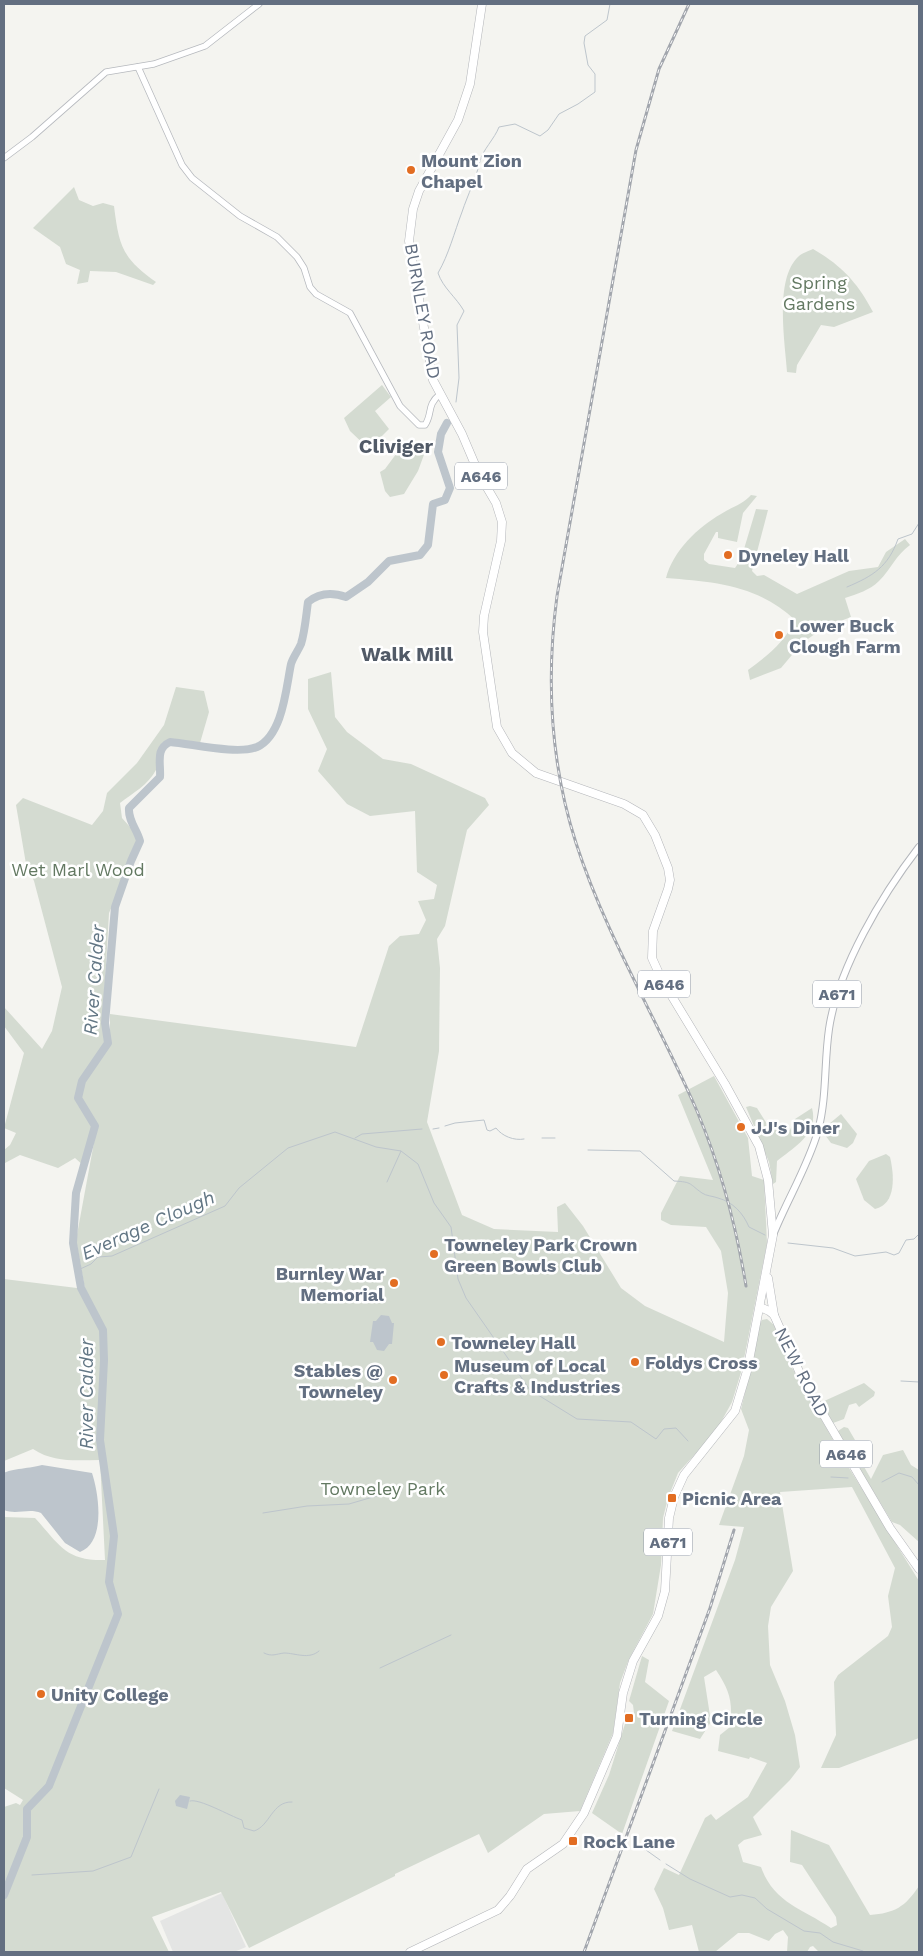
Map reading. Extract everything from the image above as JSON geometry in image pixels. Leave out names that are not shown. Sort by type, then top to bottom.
[{"type":"highway","name":"BURNLEY ROAD","points":[[482,4],[474,67],[458,120],[419,191],[410,226],[409,241],[433,380],[462,434],[479,474],[496,503],[502,522],[501,541],[484,616],[483,632],[497,727],[512,753],[536,773],[624,804],[643,815],[655,835],[668,868],[670,880],[653,931],[652,958],[662,980],[725,1084],[759,1146],[768,1180],[770,1225],[773,1235],[760,1307]]},
{"type":"highway","points":[[767,1271],[774,1316]]},
{"type":"highway","name":"NEW ROAD","points":[[760,1307],[769,1311],[774,1316],[802,1378],[890,1528],[919,1569]]},
{"type":"highway","name":"A671","points":[[410,1952],[498,1910],[510,1896],[524,1873],[563,1844],[584,1813],[617,1736],[623,1693],[633,1661],[658,1616],[665,1591],[670,1518],[674,1497],[684,1475],[735,1411],[747,1371],[760,1307]]},
{"type":"main road","name":"A671","points":[[773,1235],[817,1132],[823,1108],[829,1029],[842,979],[866,931],[919,847]]},
{"type":"street","points":[[4,158],[32,137],[102,75],[117,69],[154,64],[205,46],[260,4]]},
{"type":"street","points":[[138,67],[182,165],[192,178],[240,216],[277,237],[297,257],[304,268],[310,287],[316,294],[350,314],[400,406],[420,426],[425,425],[431,402],[440,394]]},
{"type":"shaded area","points":[[381,1315],[389,1316],[392,1323],[394,1323],[392,1344],[389,1344],[384,1351],[377,1350],[373,1342],[370,1342],[373,1321],[376,1321]]},
{"type":"shaded area","points":[[42,1465],[92,1473],[97,1493],[97,1528],[94,1538],[88,1547],[80,1552],[65,1543],[41,1513],[4,1510],[4,1473]]},
{"type":"shaded area","points":[[180,1795],[190,1797],[187,1809],[176,1806],[175,1801]]},
{"type":"shaded area","points":[[222,1893],[246,1947],[234,1952],[173,1952],[160,1921]]},
{"type":"green space","points":[[74,187],[79,200],[93,206],[103,203],[114,206],[118,231],[124,250],[136,266],[156,282],[153,285],[116,272],[90,271],[88,282],[77,284],[80,270],[66,264],[60,247],[33,228]]},
{"type":"green space","name":"Spring Gardens","points":[[813,249],[848,276],[861,292],[873,312],[834,327],[821,325],[797,365],[796,373],[787,372],[783,328],[786,279],[791,266],[799,256]]},
{"type":"green space","points":[[382,385],[391,397],[375,411],[389,429],[369,449],[350,431],[344,418]]},
{"type":"green space","points":[[405,442],[420,446],[425,452],[418,471],[404,494],[390,497],[385,491],[380,472],[385,469]]},
{"type":"green space","points":[[751,495],[757,496],[743,513],[737,542],[718,538],[718,532],[716,532],[704,554],[704,560],[709,564],[735,568],[741,559],[756,509],[768,510],[752,571],[757,576],[764,575],[797,594],[849,571],[878,567],[886,552],[905,539],[910,545],[872,587],[845,598],[851,617],[825,627],[802,643],[781,668],[750,680],[748,670],[781,642],[795,620],[781,608],[751,592],[702,581],[666,578],[674,558],[695,533],[712,519],[741,503]]},
{"type":"green space","name":"Towneley Park","points":[[331,672],[335,717],[347,732],[383,759],[411,764],[485,798],[489,805],[467,830],[445,926],[437,939],[440,968],[439,1051],[427,1122],[462,1215],[494,1229],[558,1232],[557,1207],[565,1203],[583,1226],[621,1288],[645,1306],[724,1342],[728,1293],[721,1251],[706,1227],[671,1225],[661,1220],[661,1213],[680,1176],[713,1180],[678,1095],[714,1076],[748,1138],[752,1176],[764,1180],[767,1243],[742,1369],[732,1402],[716,1431],[678,1473],[668,1498],[663,1518],[661,1565],[653,1614],[629,1659],[620,1683],[613,1733],[580,1811],[544,1814],[488,1853],[479,1834],[249,1948],[221,1892],[152,1917],[169,1952],[4,1952],[4,1807],[16,1803],[20,1805],[23,1800],[4,1788],[4,1517],[35,1518],[64,1550],[81,1558],[105,1560],[100,1460],[57,1459],[33,1449],[4,1461],[4,1279],[85,1289],[76,1240],[97,1126],[80,1099],[83,1082],[110,1042],[110,1014],[356,1047],[389,946],[400,936],[419,934],[426,920],[418,901],[434,899],[437,885],[417,872],[415,811],[370,816],[347,804],[318,771],[327,749],[308,709],[308,679]]},
{"type":"green space","name":"Wet Marl Wood","points":[[176,687],[204,691],[209,712],[200,743],[172,740],[162,743],[157,768],[153,775],[140,788],[120,803],[122,818],[137,835],[138,846],[109,913],[103,1017],[106,1043],[79,1080],[76,1099],[93,1127],[84,1166],[75,1158],[58,1168],[20,1155],[5,1163],[4,1150],[10,1145],[16,1133],[4,1128],[24,1053],[4,1026],[4,1007],[42,1049],[52,1031],[62,987],[34,881],[26,864],[16,805],[23,798],[92,825],[103,811],[107,793],[137,763],[164,725]]},
{"type":"green space","points":[[746,1107],[757,1108],[767,1124],[781,1133],[790,1130],[795,1119],[812,1108],[812,1125],[808,1133],[804,1139],[777,1161],[776,1182],[773,1184],[769,1162]]},
{"type":"green space","points":[[841,1114],[857,1134],[853,1143],[847,1148],[831,1143],[825,1135],[829,1124]]},
{"type":"green space","points":[[886,1154],[890,1157],[893,1180],[892,1188],[887,1201],[875,1209],[864,1200],[856,1179],[869,1161]]},
{"type":"green space","points":[[767,1319],[774,1325],[791,1366],[849,1468],[919,1581],[919,1738],[839,1768],[821,1768],[836,1735],[834,1682],[838,1675],[888,1636],[892,1627],[888,1596],[895,1568],[852,1487],[780,1492],[793,1571],[771,1607],[768,1626],[770,1665],[785,1701],[795,1735],[800,1767],[790,1780],[753,1817],[762,1835],[744,1840],[738,1845],[743,1862],[761,1867],[773,1889],[781,1897],[831,1928],[837,1925],[836,1917],[802,1865],[790,1862],[791,1830],[829,1845],[870,1915],[886,1913],[899,1908],[919,1886],[919,1952],[819,1952],[813,1946],[807,1952],[787,1952],[788,1937],[783,1930],[775,1934],[769,1941],[749,1933],[738,1933],[715,1952],[699,1952],[692,1925],[669,1930],[663,1908],[654,1889],[664,1868],[679,1875],[705,1818],[711,1814],[716,1820],[748,1797],[767,1763],[750,1757],[749,1759],[718,1751],[720,1735],[730,1727],[731,1704],[725,1684],[716,1670],[704,1677],[711,1722],[700,1739],[672,1731],[735,1560],[744,1527],[719,1525],[744,1456],[749,1430],[741,1409],[754,1356],[759,1325],[762,1320]]},
{"type":"green space","points":[[864,1383],[875,1392],[874,1396],[859,1407],[856,1403],[849,1405],[844,1419],[833,1423],[822,1402]]},
{"type":"green space","points":[[844,1427],[848,1428],[855,1440],[859,1458],[871,1479],[883,1455],[903,1450],[911,1465],[919,1470],[919,1542],[900,1525],[892,1522],[841,1438],[838,1431]]},
{"type":"green space","points":[[642,1656],[649,1660],[645,1682],[669,1701],[622,1834],[592,1813],[609,1775],[625,1724],[634,1713],[633,1705],[629,1701]]},
{"type":"waterway","name":"River Calder","points":[[456,402],[459,378],[457,325],[464,311],[443,283],[438,273],[448,251],[481,157],[499,127],[515,124],[540,136],[548,130],[559,114],[595,92],[595,74],[588,65],[584,43],[585,36],[607,20],[610,4]]},
{"type":"waterway","name":"River Calder","points":[[4,1895],[27,1837],[27,1809],[49,1786],[118,1614],[109,1582],[114,1536],[100,1440],[104,1360],[103,1330],[81,1288],[73,1243],[76,1193],[95,1126],[78,1098],[82,1081],[108,1043],[105,1023],[115,907],[140,841],[131,821],[129,808],[160,777],[162,748],[170,742],[239,750],[257,747],[266,741],[273,732],[282,710],[291,664],[301,644],[308,602],[326,594],[346,597],[368,582],[389,561],[420,555],[428,545],[433,504],[445,500],[450,488],[438,452],[441,434],[447,423]]},
{"type":"waterway","points":[[847,587],[865,579],[884,564],[898,539],[912,534],[919,523]]},
{"type":"waterway","points":[[445,1126],[484,1120],[487,1130],[490,1131],[496,1128],[508,1137],[524,1139]]},
{"type":"waterway","points":[[433,1129],[439,1128]]},
{"type":"waterway","points":[[355,1138],[362,1134],[422,1129]]},
{"type":"waterway","name":"Everage Clough","points":[[78,1270],[91,1264],[98,1257],[112,1256],[225,1206],[239,1188],[288,1148],[335,1132],[376,1147],[401,1151],[387,1182]]},
{"type":"waterway","name":"Everage Clough","points":[[542,1138],[555,1138]]},
{"type":"waterway","points":[[588,1150],[640,1151],[674,1181],[688,1183],[704,1194],[733,1205],[744,1217],[749,1227],[765,1235]]},
{"type":"waterway","points":[[401,1151],[418,1164],[434,1203],[451,1227],[458,1279],[466,1298],[530,1390],[577,1419],[631,1422],[656,1439],[664,1429],[676,1428],[688,1441]]},
{"type":"waterway","name":"Everage Clough","points":[[788,1243],[833,1248],[855,1256],[886,1252],[894,1255],[899,1253],[906,1240],[914,1239],[919,1234]]},
{"type":"waterway","points":[[901,1381],[919,1382]]},
{"type":"waterway","points":[[882,1482],[899,1473],[912,1477],[919,1485]]},
{"type":"waterway","points":[[831,1477],[848,1478]]},
{"type":"waterway","points":[[263,1513],[307,1506],[349,1504],[390,1492],[401,1492]]},
{"type":"waterway","points":[[380,1668],[451,1635]]},
{"type":"waterway","points":[[264,1653],[306,1656],[319,1651]]},
{"type":"waterway","points":[[32,1875],[93,1871],[131,1857],[159,1789]]},
{"type":"waterway","points":[[190,1801],[200,1802],[242,1820],[244,1828],[254,1831],[264,1824],[280,1805],[292,1802]]},
{"type":"waterway","points":[[646,1850],[660,1860]]},
{"type":"waterway","points":[[666,1864],[690,1879],[730,1897],[742,1895],[755,1898],[767,1909],[804,1931],[820,1933],[833,1942],[863,1951]]},
{"type":"railway","points":[[689,4],[659,69],[636,150],[557,596],[551,689],[556,751],[561,782],[567,813],[576,843],[588,878],[617,945],[682,1077],[706,1132],[727,1197],[738,1241],[746,1286]]},
{"type":"railway","points":[[584,1952],[710,1608],[734,1530]]},
{"type":"place","name":"Mount Zion Chapel","points":[[411,170]]},
{"type":"place","name":"Dyneley Hall","points":[[728,555]]},
{"type":"place","name":"Lower Buck Clough Farm","points":[[779,635]]},
{"type":"place","name":"JJ's Diner","points":[[741,1127]]},
{"type":"place","name":"Towneley Park Crown Green Bowls Club","points":[[434,1254]]},
{"type":"place","name":"Burnley War Memorial","points":[[394,1283]]},
{"type":"place","name":"Towneley Hall","points":[[441,1342]]},
{"type":"place","name":"Foldys Cross","points":[[635,1362]]},
{"type":"place","name":"Museum of Local Crafts & Industries","points":[[444,1375]]},
{"type":"place","name":"Stables @ Towneley","points":[[393,1380]]},
{"type":"place","name":"Picnic Area","points":[[672,1498]]},
{"type":"place","name":"Unity College","points":[[41,1694]]},
{"type":"place","name":"Turning Circle","points":[[629,1718]]},
{"type":"place","name":"Rock Lane","points":[[573,1841]]},
{"type":"district","name":"Cliviger","points":[[396,446]]},
{"type":"district","name":"Walk Mill","points":[[407,654]]}]
